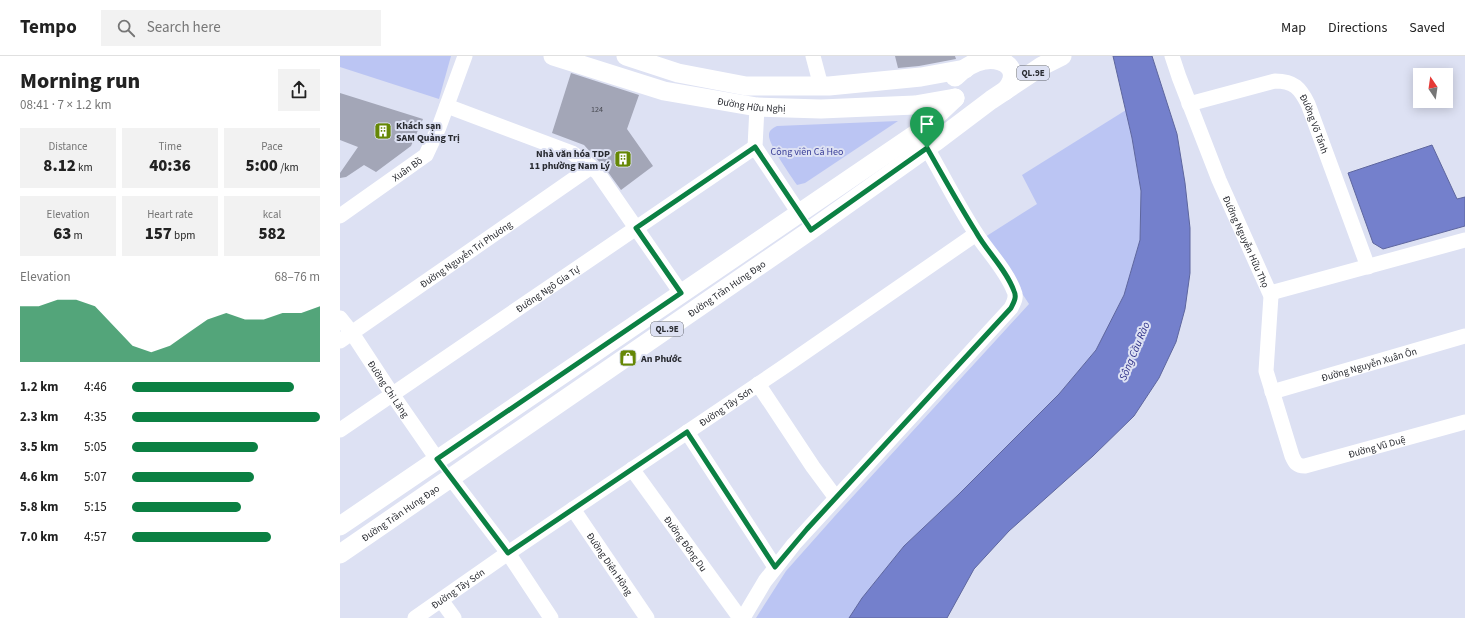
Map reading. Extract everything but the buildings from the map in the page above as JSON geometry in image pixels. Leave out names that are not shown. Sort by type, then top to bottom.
[{"type":"main road","name":"Đường Hữu Nghị","points":[[626,56],[678,72],[746,86],[821,86],[921,77],[965,69]]},
{"type":"main road","name":"Đường Trần Hưng Đạo","points":[[340,554],[811,230],[998,96],[1042,66],[1062,56]]},
{"type":"main road","name":"Đường Hữu Nghị","points":[[558,57],[581,60],[664,91],[757,107],[822,109],[916,105],[955,98]]},
{"type":"main road","points":[[955,98],[952,82],[959,73],[978,62],[1000,58],[1011,68],[1013,78],[1011,84],[998,96]]},
{"type":"main road","name":"Đường Trần Hưng Đạo","points":[[340,526],[920,131],[955,98],[961,102],[976,104],[998,96]]},
{"type":"main road","points":[[799,213],[811,230]]},
{"type":"main road","points":[[437,459],[450,477]]},
{"type":"street","name":"Xuân Bồ","points":[[340,216],[426,155],[439,128],[465,56]]},
{"type":"street","points":[[813,56],[821,86]]},
{"type":"street","name":"Đường Nguyễn Hữu Thọ","points":[[1172,56],[1219,180],[1271,296],[1266,371],[1292,456]]},
{"type":"street","name":"Đường Võ Tánh","points":[[1189,104],[1275,81],[1287,81],[1298,88],[1308,104],[1368,266]]},
{"type":"street","points":[[447,106],[572,153],[591,167],[598,173],[681,293]]},
{"type":"street","points":[[757,107],[755,147],[799,213]]},
{"type":"street","name":"Đường Ngô Gia Tự","points":[[340,430],[755,147]]},
{"type":"street","points":[[742,618],[775,567],[807,529],[1015,302],[1016,296],[1011,284],[976,234],[927,148]]},
{"type":"street","name":"Đường Nguyễn Tri Phương","points":[[346,337],[591,167]]},
{"type":"street","name":"Đường Tây Sơn","points":[[415,618],[976,234]]},
{"type":"street","points":[[1271,296],[1274,292],[1465,240]]},
{"type":"street","name":"Đường Chi Lăng","points":[[340,318],[346,337],[392,394],[437,459]]},
{"type":"street","name":"Đường Nguyễn Xuân Ôn","points":[[1272,392],[1465,336]]},
{"type":"street","points":[[758,384],[813,467],[836,498]]},
{"type":"street","name":"Đường Vũ Duệ","points":[[1292,456],[1295,463],[1300,466],[1305,466],[1465,422]]},
{"type":"street","points":[[687,432],[775,567]]},
{"type":"street","name":"Đường Đông Du","points":[[632,469],[742,618]]},
{"type":"street","points":[[450,477],[508,553],[551,618]]},
{"type":"street","name":"Đường Diên Hồng","points":[[573,509],[647,618]]},
{"type":"street","points":[[441,600],[454,618]]},
{"type":"green space","points":[[340,56],[451,56],[439,99],[340,67]]},
{"type":"green space","points":[[1126,110],[1141,191],[1140,240],[1124,295],[1096,350],[1059,394],[958,495],[904,546],[862,598],[849,618],[756,618],[786,571],[1029,304],[985,237],[1037,204],[1022,175]]},
{"type":"green space","name":"Công viên Cá Heo","points":[[898,121],[805,183],[797,185],[772,145],[769,135],[770,130],[777,126]]},
{"type":"water","name":"Sông Cầu Rào","points":[[1113,56],[1152,56],[1177,134],[1185,183],[1190,228],[1190,273],[1185,309],[1176,342],[1159,378],[1134,416],[1093,456],[1009,531],[974,569],[947,618],[849,618],[862,598],[904,546],[958,495],[1059,394],[1096,350],[1124,295],[1140,240],[1141,191],[1132,138]]},
{"type":"water","points":[[1432,145],[1457,199],[1465,197],[1465,226],[1383,249],[1373,243],[1348,173]]},
{"type":"place","name":"Khách sạn SAM Quảng Trị","points":[[383,131]]},
{"type":"place","name":"Nhà văn hóa TDP 11 phường Nam Lý","points":[[623,159]]},
{"type":"place","name":"An Phước","points":[[628,358]]},
{"type":"route","points":[[755,147],[811,230],[927,148],[976,234],[1000,267],[1014,290],[1016,296],[1015,302],[807,529],[775,567],[687,432],[508,553],[437,459],[681,293],[636,228],[755,147]]}]
